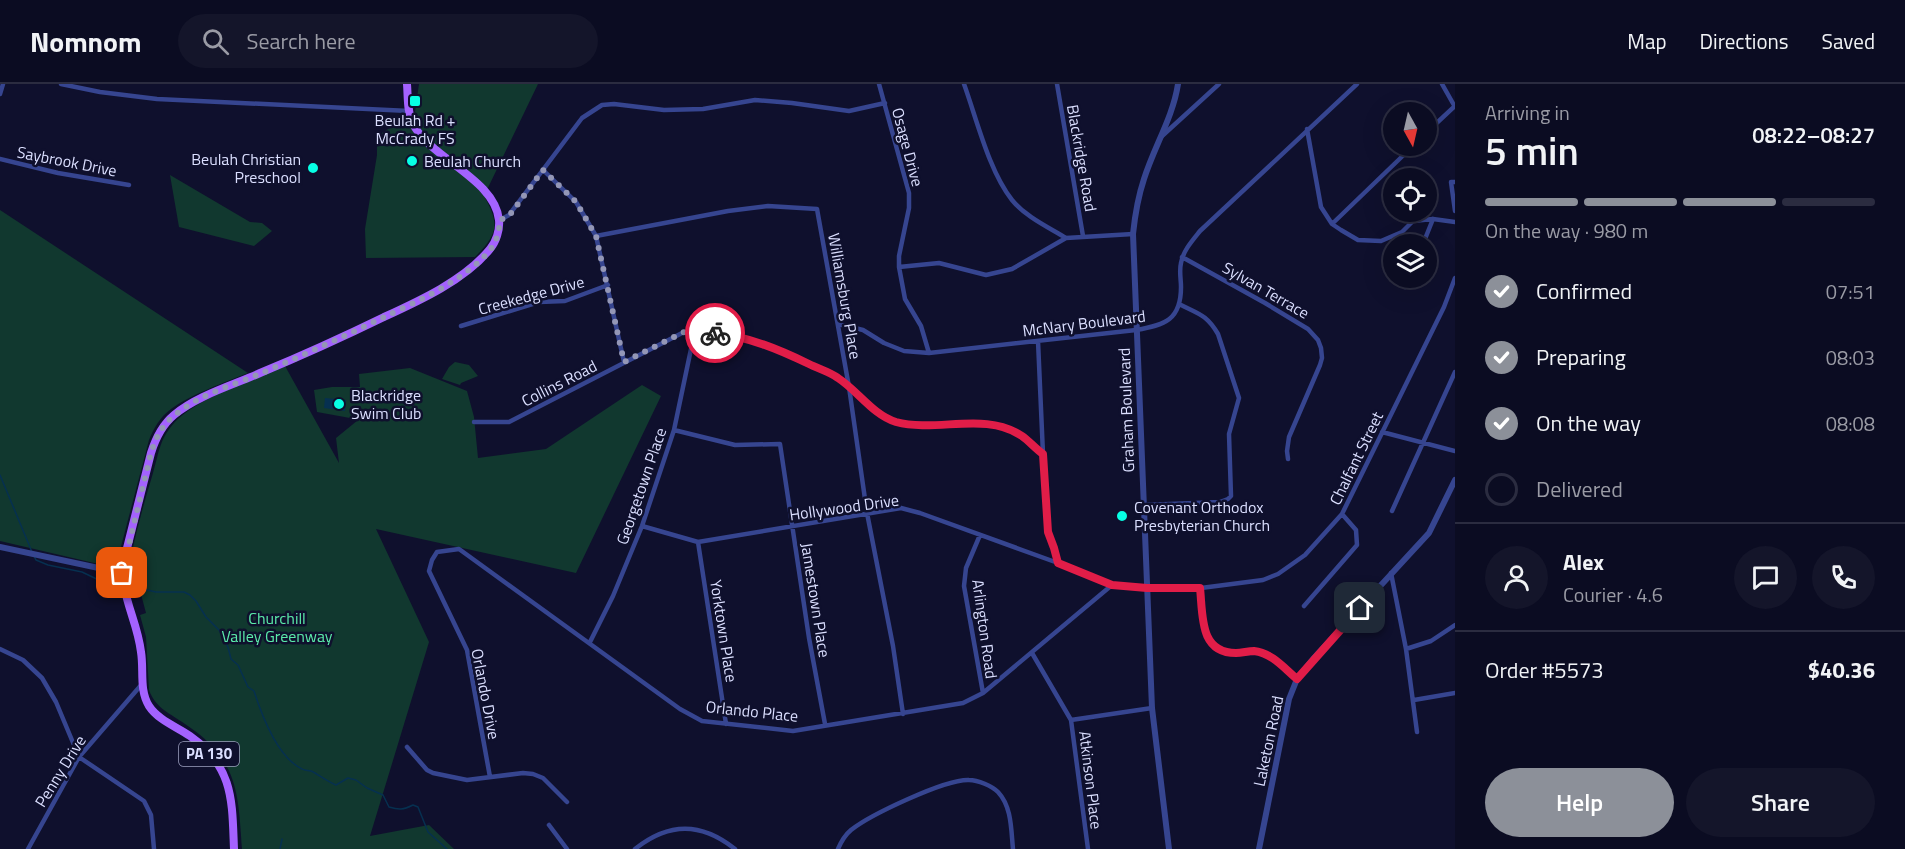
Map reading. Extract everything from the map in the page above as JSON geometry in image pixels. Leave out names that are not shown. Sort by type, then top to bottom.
[{"type":"main road","points":[[407,84],[409,111],[413,124],[423,138],[487,194],[500,220]]},
{"type":"main road","points":[[408,94],[414,84]]},
{"type":"main road","name":"PA 130","points":[[234,849],[230,789],[223,772],[205,749],[191,736],[150,708],[145,697],[142,684],[142,655],[137,628],[124,593],[122,576],[157,435],[173,416],[202,398],[352,333],[433,293],[475,264],[490,250],[498,236],[500,220]]},
{"type":"street","points":[[0,94],[3,84]]},
{"type":"street","points":[[61,84],[118,95],[157,99],[409,111]]},
{"type":"street","name":"Osage Drive","points":[[879,84],[909,193],[909,208],[898,256],[899,267],[905,299],[921,326],[929,353]]},
{"type":"street","points":[[964,84],[1000,182],[1013,201],[1066,238]]},
{"type":"street","name":"Blackridge Road","points":[[1057,84],[1083,236]]},
{"type":"street","name":"Graham Boulevard","points":[[1169,849],[1152,708],[1133,234],[1137,204],[1144,180],[1175,102],[1178,84]]},
{"type":"street","points":[[1160,138],[1219,84]]},
{"type":"street","points":[[1143,505],[1220,502],[1231,496],[1229,434],[1239,398],[1218,334],[1209,318],[1181,305],[1180,266],[1182,257],[1200,231],[1357,84]]},
{"type":"street","points":[[1437,123],[1455,106],[1442,84]]},
{"type":"street","points":[[500,220],[509,216],[582,118],[602,105],[684,110],[755,100],[849,111],[885,103]]},
{"type":"street","points":[[1307,129],[1321,207],[1332,224],[1358,240],[1381,241],[1402,232],[1412,222]]},
{"type":"street","points":[[1332,224],[1403,156]]},
{"type":"street","name":"Saybrook Drive","points":[[0,159],[58,173],[129,185]]},
{"type":"street","points":[[543,170],[576,202],[596,236],[624,362]]},
{"type":"street","points":[[1453,182],[1455,211]]},
{"type":"street","name":"Williamsburg Place","points":[[596,236],[716,213],[768,206],[817,209],[903,714]]},
{"type":"street","points":[[1437,220],[1455,222]]},
{"type":"street","points":[[899,267],[939,263],[986,275],[1012,269],[1066,238],[1133,234]]},
{"type":"street","name":"Sylvan Terrace","points":[[1182,257],[1308,329],[1318,340],[1322,353],[1320,365],[1289,437],[1288,459]]},
{"type":"street","name":"Chalfant Street","points":[[1147,588],[1200,588],[1263,580],[1278,574],[1305,555],[1342,514],[1455,278]]},
{"type":"street","name":"Creekedge Drive","points":[[461,326],[539,302],[565,301],[608,285]]},
{"type":"street","name":"McNary Boulevard","points":[[837,324],[863,330],[884,343],[904,351],[929,353],[1153,327],[1169,320],[1181,305]]},
{"type":"street","name":"Collins Road","points":[[474,422],[509,422],[684,332],[695,330],[739,336],[774,347],[838,378],[875,411],[894,421],[916,426],[991,424],[1021,436],[1043,454]]},
{"type":"street","name":"Georgetown Place","points":[[590,642],[613,596],[642,526],[674,430],[695,330]]},
{"type":"street","points":[[1038,341],[1048,532],[1058,563]]},
{"type":"street","points":[[1392,510],[1455,372]]},
{"type":"street","name":"Jamestown Place","points":[[674,430],[735,445],[780,444],[809,638],[825,724]]},
{"type":"street","points":[[1382,432],[1455,451]]},
{"type":"street","name":"Laketon Road","points":[[1258,849],[1289,699],[1297,679],[1312,659],[1429,533],[1455,480]]},
{"type":"street","name":"Hollywood Drive","points":[[642,526],[698,542],[901,508],[1058,563],[1112,585],[1147,588]]},
{"type":"street","points":[[1304,606],[1357,545],[1356,530],[1342,514]]},
{"type":"street","name":"Arlington Road","points":[[980,535],[966,568],[964,585],[983,693]]},
{"type":"street","name":"Yorktown Place","points":[[698,542],[726,724]]},
{"type":"street","points":[[0,547],[38,554],[122,576]]},
{"type":"street","name":"Orlando Place","points":[[437,552],[459,549],[680,709],[702,721],[793,731],[963,703],[983,693],[1112,585]]},
{"type":"street","name":"Orlando Drive","points":[[437,552],[429,571],[467,650],[490,777]]},
{"type":"street","points":[[1391,573],[1406,649],[1417,732]]},
{"type":"street","points":[[1200,588],[1205,630],[1210,643],[1219,650],[1235,653],[1255,651],[1272,657],[1297,679]]},
{"type":"street","points":[[1406,649],[1431,641],[1455,625]]},
{"type":"street","points":[[0,649],[23,660],[42,678],[56,702],[79,757],[144,801],[151,815],[154,849]]},
{"type":"street","name":"Atkinson Place","points":[[1032,653],[1071,720],[1088,849]]},
{"type":"street","name":"Penny Drive","points":[[28,849],[79,757],[142,684]]},
{"type":"street","points":[[1414,700],[1455,693]]},
{"type":"street","points":[[1071,720],[1152,708]]},
{"type":"street","points":[[407,747],[427,770],[433,773],[467,780],[523,772],[533,774],[543,778],[567,802]]},
{"type":"street","points":[[838,849],[851,831],[866,821],[929,790],[956,781],[970,780],[997,791],[1003,800],[1008,809],[1013,849]]},
{"type":"street","points":[[549,825],[567,849]]},
{"type":"street","points":[[635,849],[647,840],[675,829],[696,829],[721,838],[735,849]]},
{"type":"green space","points":[[419,84],[538,84],[484,196],[493,214],[494,228],[488,242],[475,257],[366,258],[365,229],[377,155],[377,136],[415,112]]},
{"type":"green space","points":[[170,175],[250,222],[262,223],[272,231],[254,246],[179,227]]},
{"type":"green space","points":[[0,210],[248,373],[179,404],[167,412],[158,423],[149,440],[118,558],[111,565],[107,566],[0,541]]},
{"type":"green space","points":[[455,362],[469,365],[478,376],[460,385],[442,379]]},
{"type":"green space","name":"Churchill Valley Greenway","points":[[285,366],[339,463],[336,438],[363,416],[350,418],[317,412],[314,390],[332,387],[360,387],[359,374],[410,368],[467,391],[474,417],[478,458],[546,449],[642,385],[661,396],[576,573],[376,529],[429,642],[370,836],[429,825],[454,849],[242,849],[236,793],[225,764],[216,750],[203,737],[155,702],[149,690],[146,637],[140,615],[146,613],[135,572],[128,572],[139,522],[162,441],[174,423],[197,406],[226,390]]},
{"type":"water","points":[[325,398],[346,400],[345,411],[324,408]]},
{"type":"waterway","points":[[0,475],[32,552]]},
{"type":"waterway","points":[[34,556],[36,560],[48,565],[82,572],[105,583],[121,585]]},
{"type":"waterway","points":[[129,586],[156,592],[184,592],[190,595],[219,630],[228,647],[231,659],[238,665],[248,687],[254,691],[261,712],[278,746],[293,763],[336,785],[348,778],[356,780],[383,795],[389,807],[398,809],[413,805],[418,807],[428,832],[447,849]]},
{"type":"waterway","points":[[280,849],[282,839]]},
{"type":"way so far","points":[[122,573],[142,482],[157,435],[165,423],[181,410],[206,396],[352,333],[433,293],[475,264],[490,250],[498,236],[500,220],[509,216],[543,170],[576,202],[596,236],[624,362],[684,332],[695,330],[715,333]]},
{"type":"place","name":"Beulah Rd + McCrady FS","points":[[415,101]]},
{"type":"place","name":"Beulah Church","points":[[412,161]]},
{"type":"place","name":"Beulah Christian Preschool","points":[[313,168]]},
{"type":"place","name":"Blackridge Swim Club","points":[[339,404]]},
{"type":"place","name":"Covenant Orthodox Presbyterian Church","points":[[1122,516]]},
{"type":"route","points":[[715,333],[739,336],[774,347],[838,378],[875,411],[894,421],[916,426],[991,424],[1021,436],[1043,454],[1048,532],[1058,563],[1112,585],[1147,588],[1200,588],[1205,630],[1210,643],[1219,650],[1235,653],[1255,651],[1272,657],[1297,679],[1312,659],[1360,608]]}]
